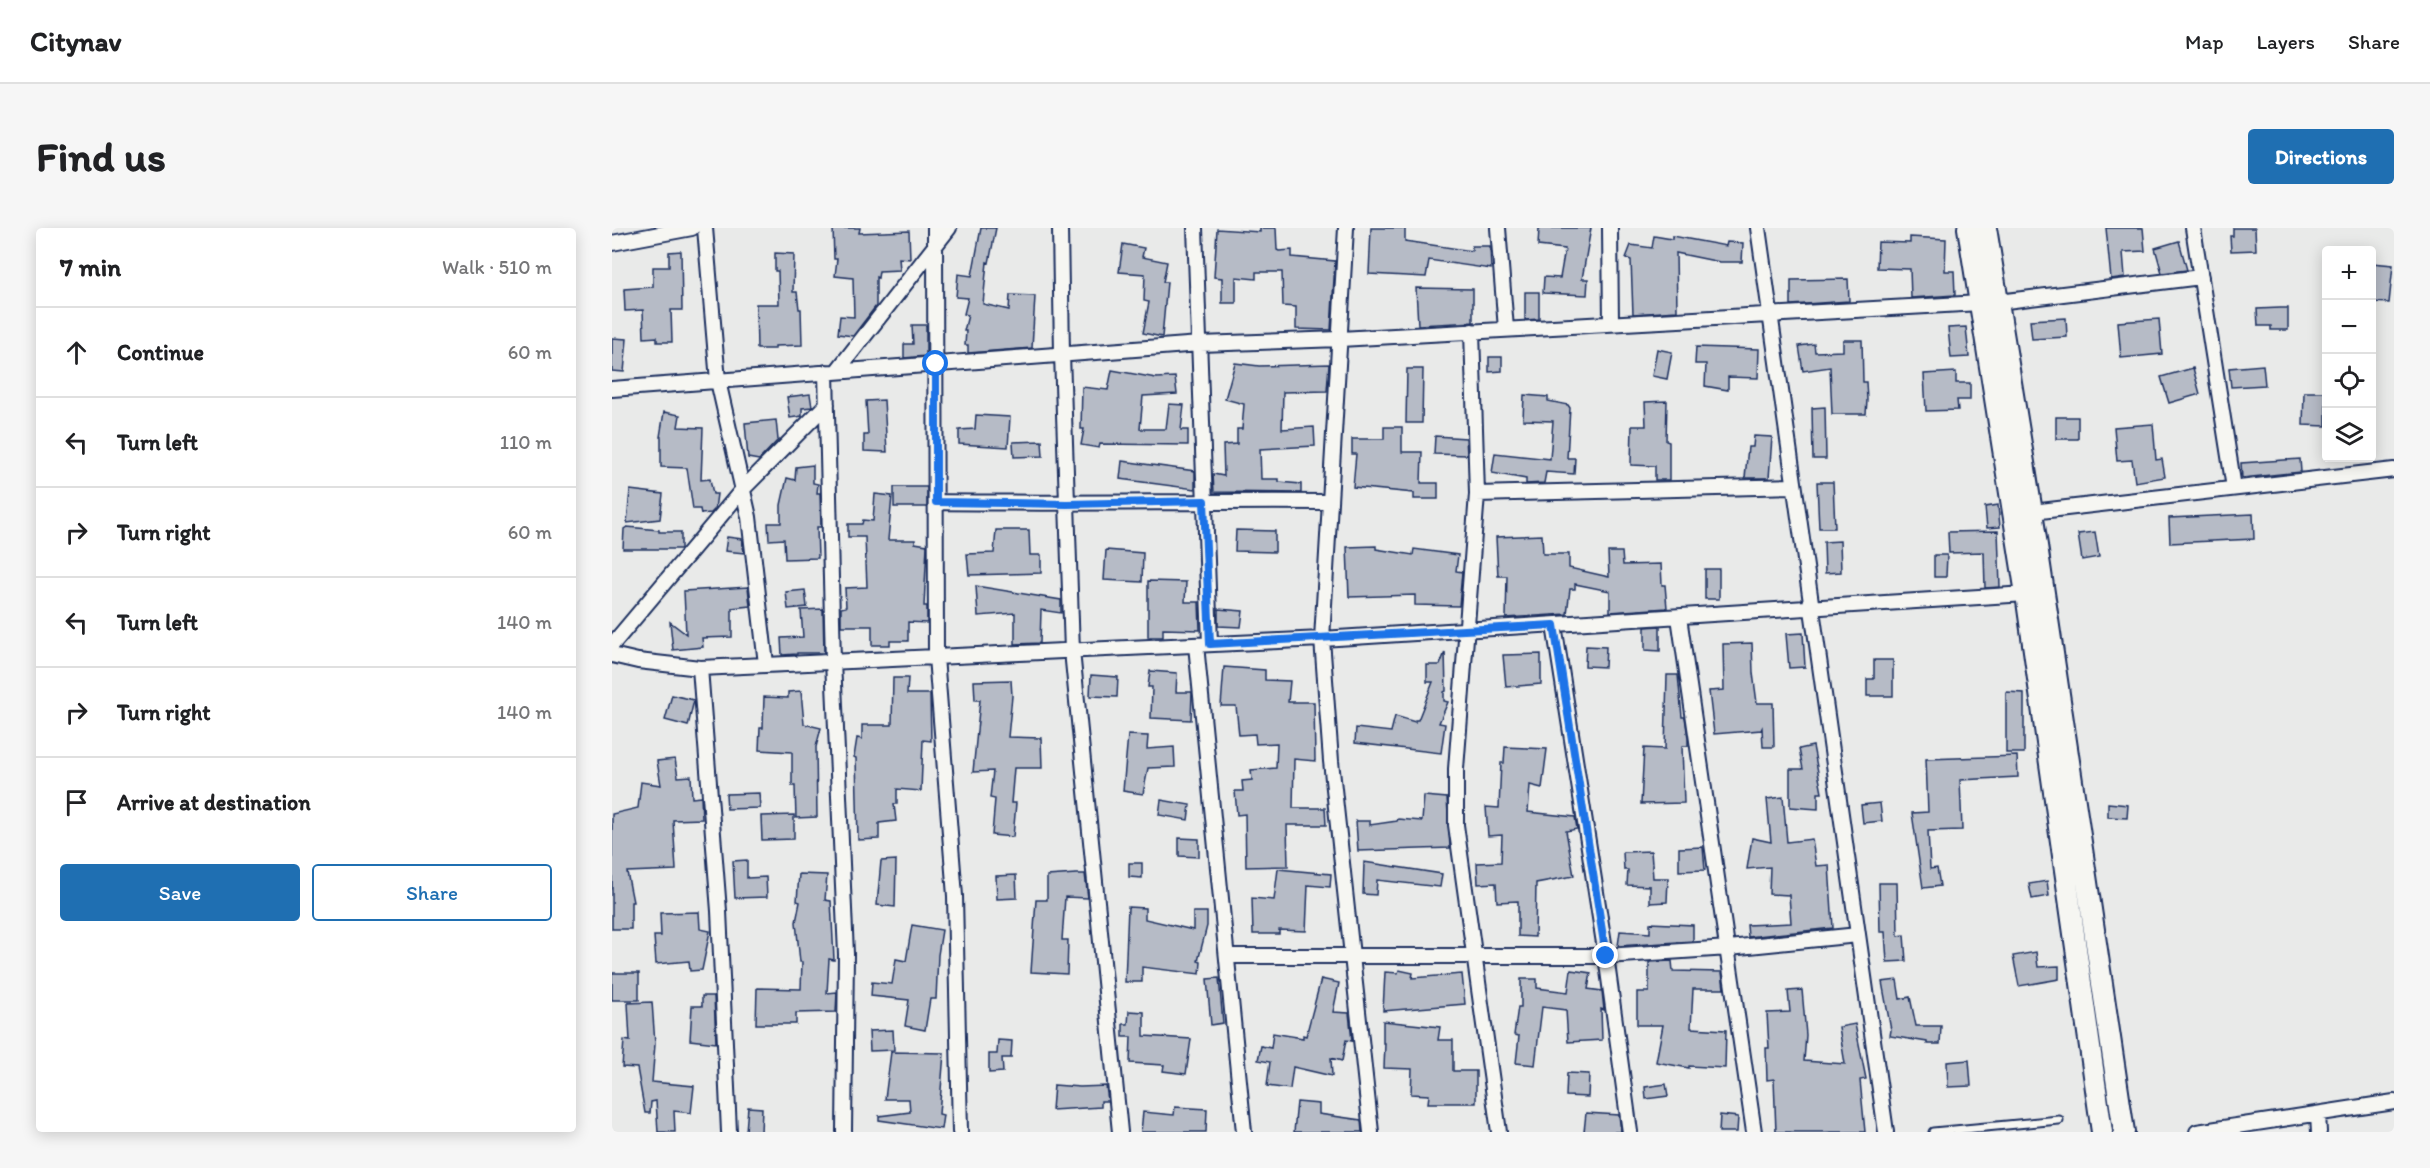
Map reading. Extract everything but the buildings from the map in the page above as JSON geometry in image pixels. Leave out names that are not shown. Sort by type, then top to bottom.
[{"type":"main road","points":[[1968,228],[1989,303],[2032,512],[2124,1132]]},
{"type":"main road","points":[[1986,228],[1989,303],[2026,594],[2102,1132]]},
{"type":"street","points":[[612,243],[692,228]]},
{"type":"street","points":[[705,228],[718,381],[749,517],[766,664]]},
{"type":"street","points":[[935,228],[936,657],[955,896],[960,1132]]},
{"type":"street","points":[[844,1132],[846,954],[833,661],[827,404],[832,372],[949,228]]},
{"type":"street","points":[[1060,228],[1072,651],[1120,1132]]},
{"type":"street","points":[[1195,228],[1204,501],[1203,645],[1227,956],[1244,1132]]},
{"type":"street","points":[[1346,228],[1322,639],[1331,761],[1371,1132]]},
{"type":"street","points":[[1498,228],[1506,329]]},
{"type":"street","points":[[1610,228],[1611,323]]},
{"type":"street","points":[[1758,228],[1886,1132]]},
{"type":"street","points":[[2193,228],[2234,488]]},
{"type":"street","points":[[612,389],[1200,344],[1340,339],[1989,303],[2201,277]]},
{"type":"street","points":[[1472,331],[1478,494],[1456,769],[1456,825],[1499,1132]]},
{"type":"street","points":[[612,645],[743,489],[827,404]]},
{"type":"street","points":[[2032,512],[2394,470]]},
{"type":"street","points":[[1478,494],[1794,486]]},
{"type":"street","points":[[936,502],[1067,504],[1204,501],[1330,502]]},
{"type":"street","points":[[612,655],[638,661],[700,668],[1322,639],[2026,594]]},
{"type":"street","points":[[1679,617],[1754,1132]]},
{"type":"street","points":[[1554,625],[1606,956],[1630,1132]]},
{"type":"street","points":[[700,668],[719,911],[729,1132]]},
{"type":"street","points":[[1227,956],[1351,954],[1606,956],[1729,948],[1858,935]]},
{"type":"street","points":[[2197,1132],[2394,1102]]},
{"type":"street","points":[[2318,1113],[2319,1132]]},
{"type":"lane","points":[[1933,1132],[2059,1120]]},
{"type":"route","points":[[936,364],[936,502],[1067,504],[1204,501],[1210,644],[1554,625],[1606,956]]}]
